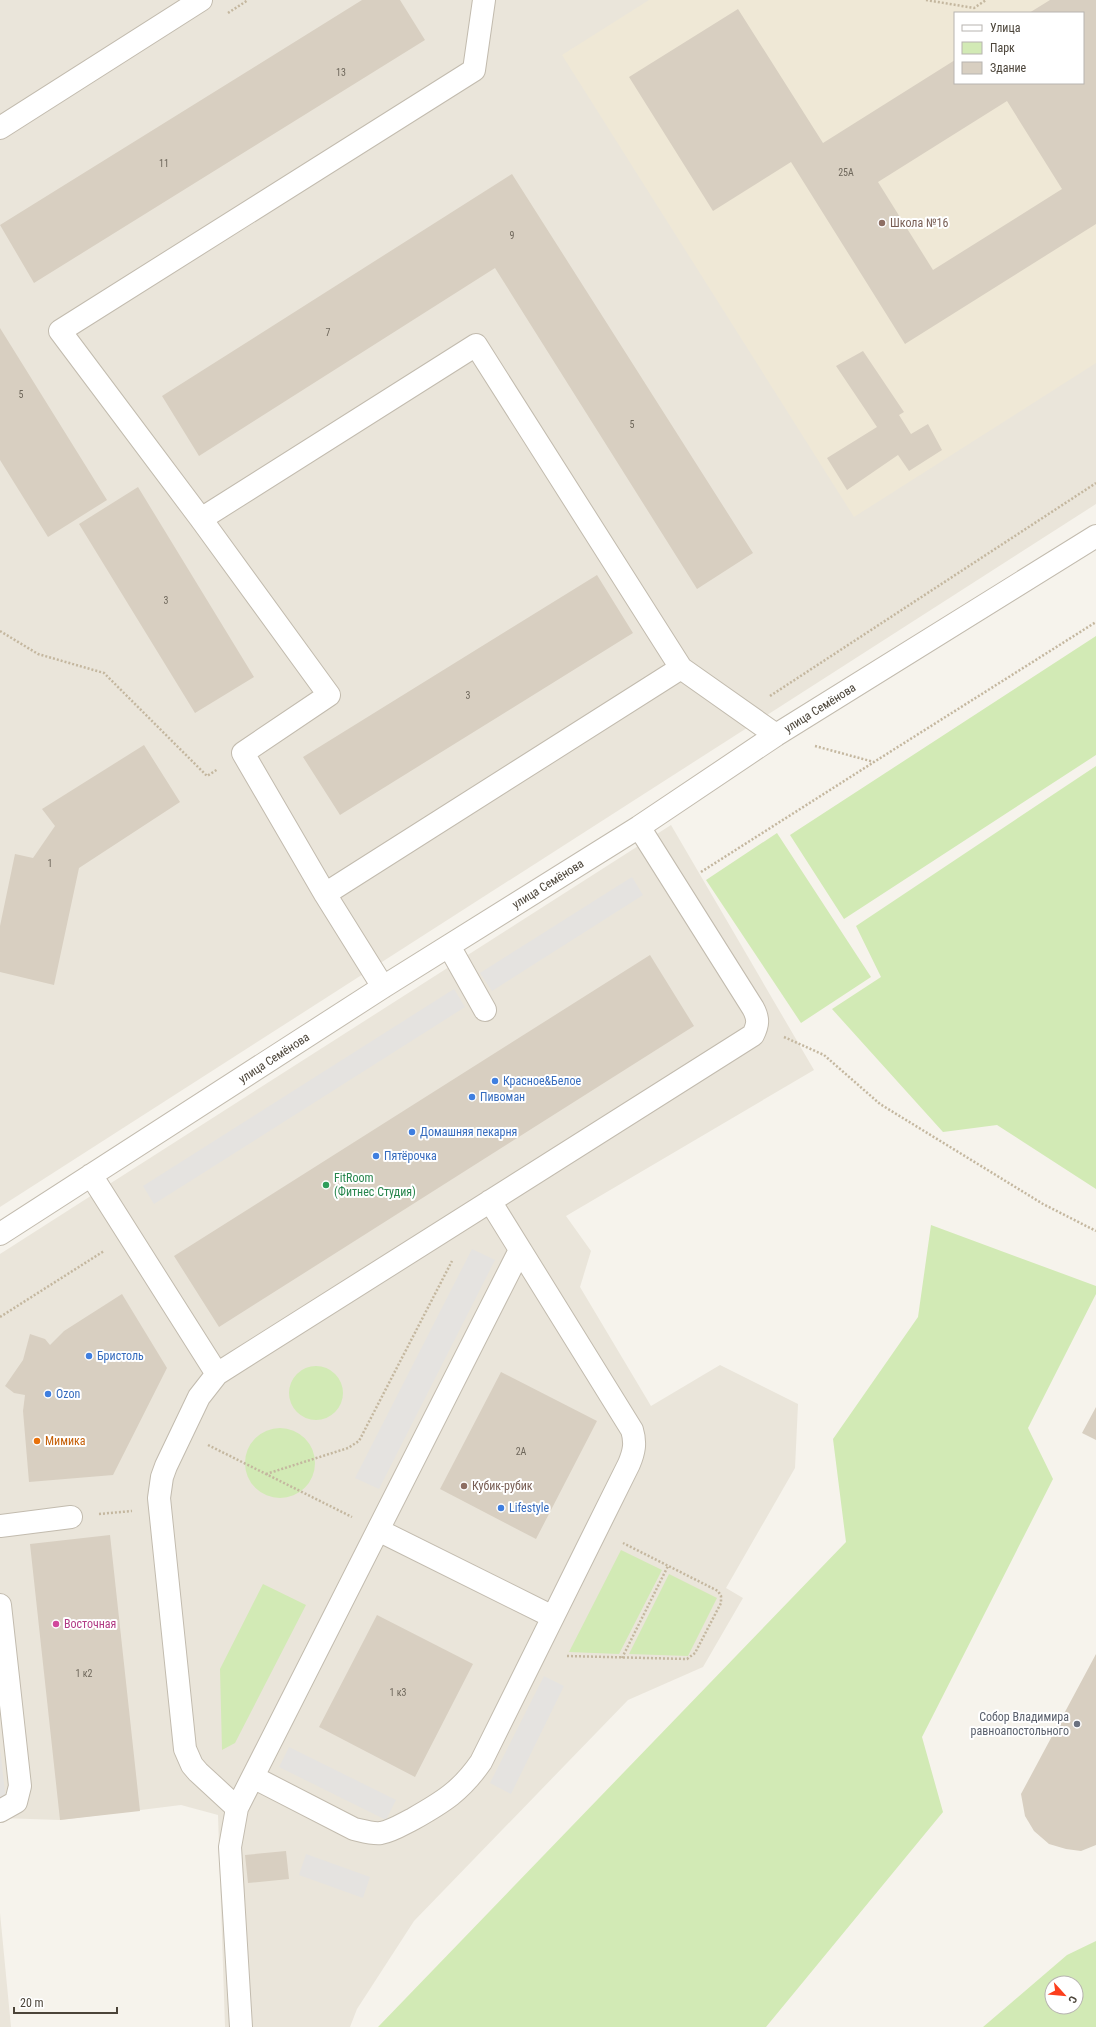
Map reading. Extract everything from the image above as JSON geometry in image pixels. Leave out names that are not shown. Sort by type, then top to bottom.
[{"type":"street","points":[[383,987],[325,894],[243,753],[329,695],[201,519],[60,331],[474,70],[484,0]]},
{"type":"street","points":[[0,128],[193,2]]},
{"type":"street","points":[[201,519],[476,344],[681,668],[776,735]]},
{"type":"street","name":"улица Семёнова","points":[[0,1234],[383,987],[639,827],[776,735],[1096,536]]},
{"type":"street","points":[[325,894],[681,668]]},
{"type":"street","points":[[237,1808],[198,1772],[190,1761],[185,1749],[160,1507],[162,1478],[199,1397],[217,1374],[753,1035],[758,1026],[757,1016],[753,1008],[639,827]]},
{"type":"street","points":[[449,946],[485,1010]]},
{"type":"street","points":[[91,1176],[217,1374]]},
{"type":"street","points":[[253,1777],[354,1829],[370,1833],[383,1832],[395,1828],[443,1802],[455,1793],[473,1774],[481,1762],[634,1451],[635,1440],[632,1430],[490,1202]]},
{"type":"street","points":[[241,2027],[230,1847],[237,1808],[520,1250]]},
{"type":"street","points":[[0,1526],[71,1518]]},
{"type":"street","points":[[378,1530],[553,1617]]},
{"type":"street","points":[[0,1606],[20,1786],[16,1802],[0,1811]]},
{"type":"path","points":[[926,0],[974,8],[986,0]]},
{"type":"path","points":[[744,712],[1096,483]]},
{"type":"path","points":[[678,888],[1096,622]]},
{"type":"path","points":[[0,631],[38,654],[104,673],[207,776],[243,753]]},
{"type":"path","points":[[776,735],[874,762]]},
{"type":"path","points":[[758,1026],[824,1055],[880,1104],[1043,1204],[1096,1231]]},
{"type":"path","points":[[0,1317],[129,1235]]},
{"type":"path","points":[[266,1474],[348,1448],[359,1441],[453,1258]]},
{"type":"path","points":[[182,1432],[378,1530]]},
{"type":"path","points":[[71,1518],[160,1507]]},
{"type":"path","points":[[534,1655],[622,1658],[690,1658],[695,1653],[721,1603],[722,1596],[718,1591],[596,1530]]},
{"type":"path","points":[[622,1658],[668,1566]]},
{"type":"shaded area","points":[[0,0],[1096,0],[1096,504],[0,1207]]},
{"type":"shaded area","name":"Школа №16","points":[[649,0],[1096,0],[1096,363],[854,517],[562,55]]},
{"type":"shaded area","points":[[671,825],[814,1070],[566,1216],[591,1251],[580,1287],[651,1406],[720,1365],[798,1404],[795,1468],[726,1588],[743,1598],[703,1667],[628,1700],[414,1921],[357,2009],[350,2027],[225,2027],[218,1815],[181,1805],[60,1820],[0,1818],[0,1254]]},
{"type":"shaded area","points":[[632,877],[643,895],[492,991],[480,973]]},
{"type":"shaded area","points":[[454,989],[465,1007],[154,1204],[143,1186]]},
{"type":"shaded area","points":[[472,1249],[495,1260],[379,1489],[355,1478]]},
{"type":"shaded area","points":[[544,1676],[564,1686],[511,1794],[490,1783]]},
{"type":"shaded area","points":[[289,1747],[396,1800],[386,1820],[279,1767]]},
{"type":"shaded area","points":[[0,1748],[6,1801],[0,1801]]},
{"type":"shaded area","points":[[306,1854],[370,1877],[363,1898],[299,1875]]},
{"type":"shaded area","points":[[0,1913],[11,2027],[0,2027]]},
{"type":"green space","points":[[1096,636],[1096,755],[844,919],[790,835]]},
{"type":"green space","points":[[1096,766],[1096,1189],[997,1125],[943,1132],[832,1009],[881,977],[856,926]]},
{"type":"green space","points":[[777,833],[871,977],[801,1023],[706,880]]},
{"type":"green space","points":[[931,1225],[1096,1286],[1096,1294],[1028,1428],[1053,1479],[922,1737],[943,1812],[766,2027],[378,2027],[846,1542],[833,1439],[918,1317]]},
{"type":"green space","points":[[311,1366],[321,1366],[331,1370],[339,1378],[343,1388],[343,1398],[339,1408],[331,1416],[321,1420],[311,1420],[301,1416],[293,1408],[289,1398],[289,1388],[293,1378],[301,1370]]},
{"type":"green space","points":[[280,1428],[293,1431],[305,1438],[312,1450],[315,1463],[312,1476],[305,1488],[293,1495],[280,1498],[267,1495],[255,1488],[248,1476],[245,1463],[248,1450],[255,1438],[267,1431]]},
{"type":"green space","points":[[621,1550],[662,1570],[619,1654],[569,1652]]},
{"type":"green space","points":[[669,1574],[717,1598],[688,1656],[629,1654]]},
{"type":"green space","points":[[263,1584],[306,1605],[235,1743],[222,1750],[220,1669]]},
{"type":"green space","points":[[1096,1941],[1096,2027],[983,2027],[1067,1955]]},
{"type":"building","points":[[362,0],[400,0],[425,40],[34,283],[0,225]]},
{"type":"building","points":[[1050,0],[1096,0],[1096,224],[905,344],[791,162],[713,211],[629,77],[738,9],[823,143],[954,61],[954,84],[1084,84],[1084,12],[1031,12]],"holes":[[[1007,101],[1062,189],[933,270],[878,182]]]},
{"type":"building","points":[[512,174],[753,553],[697,589],[495,268],[199,456],[162,396]]},
{"type":"building","points":[[0,328],[107,500],[48,537],[0,460]]},
{"type":"building","points":[[863,351],[904,412],[899,415],[911,434],[928,424],[942,450],[909,471],[898,455],[847,490],[827,458],[877,427],[836,366]]},
{"type":"building","points":[[138,487],[254,677],[195,713],[79,524]]},
{"type":"building","points":[[597,575],[633,633],[340,815],[303,757]]},
{"type":"building","points":[[144,745],[180,802],[79,868],[54,985],[0,972],[0,926],[15,854],[33,858],[55,826],[42,809]]},
{"type":"building","points":[[650,955],[694,1026],[219,1327],[174,1256]]},
{"type":"building","points":[[122,1294],[167,1368],[113,1475],[29,1482],[23,1411],[25,1395],[14,1393],[5,1386],[23,1360],[30,1334],[45,1339],[50,1345],[64,1331]]},
{"type":"building","points":[[501,1372],[597,1421],[536,1539],[440,1489]]},
{"type":"building","points":[[1096,1407],[1096,1440],[1082,1433]]},
{"type":"building","points":[[110,1535],[140,1811],[60,1820],[30,1544]]},
{"type":"building","points":[[377,1615],[473,1664],[415,1777],[319,1727]]},
{"type":"building","name":"Собор Владимира равноапостольного","points":[[1096,1654],[1096,1845],[1081,1851],[1066,1849],[1049,1844],[1034,1831],[1025,1816],[1021,1794]]},
{"type":"building","points":[[286,1851],[289,1879],[248,1883],[245,1855]]},
{"type":"place","name":"Школа №16","points":[[882,223]]},
{"type":"place","name":"Красное&Белое","points":[[495,1081]]},
{"type":"place","name":"Пивоман","points":[[472,1097]]},
{"type":"place","name":"Домашняя пекарня","points":[[412,1132]]},
{"type":"place","name":"Пятёрочка","points":[[376,1156]]},
{"type":"place","name":"FitRoom (Фитнес Студия)","points":[[326,1185]]},
{"type":"place","name":"Бристоль","points":[[89,1356]]},
{"type":"place","name":"Ozon","points":[[48,1394]]},
{"type":"place","name":"Мимика","points":[[37,1441]]},
{"type":"place","name":"Кубик-рубик","points":[[464,1486]]},
{"type":"place","name":"Lifestyle","points":[[501,1508]]},
{"type":"place","name":"Восточная","points":[[56,1624]]},
{"type":"place","name":"Собор Владимира равноапостольного","points":[[1077,1724]]}]
